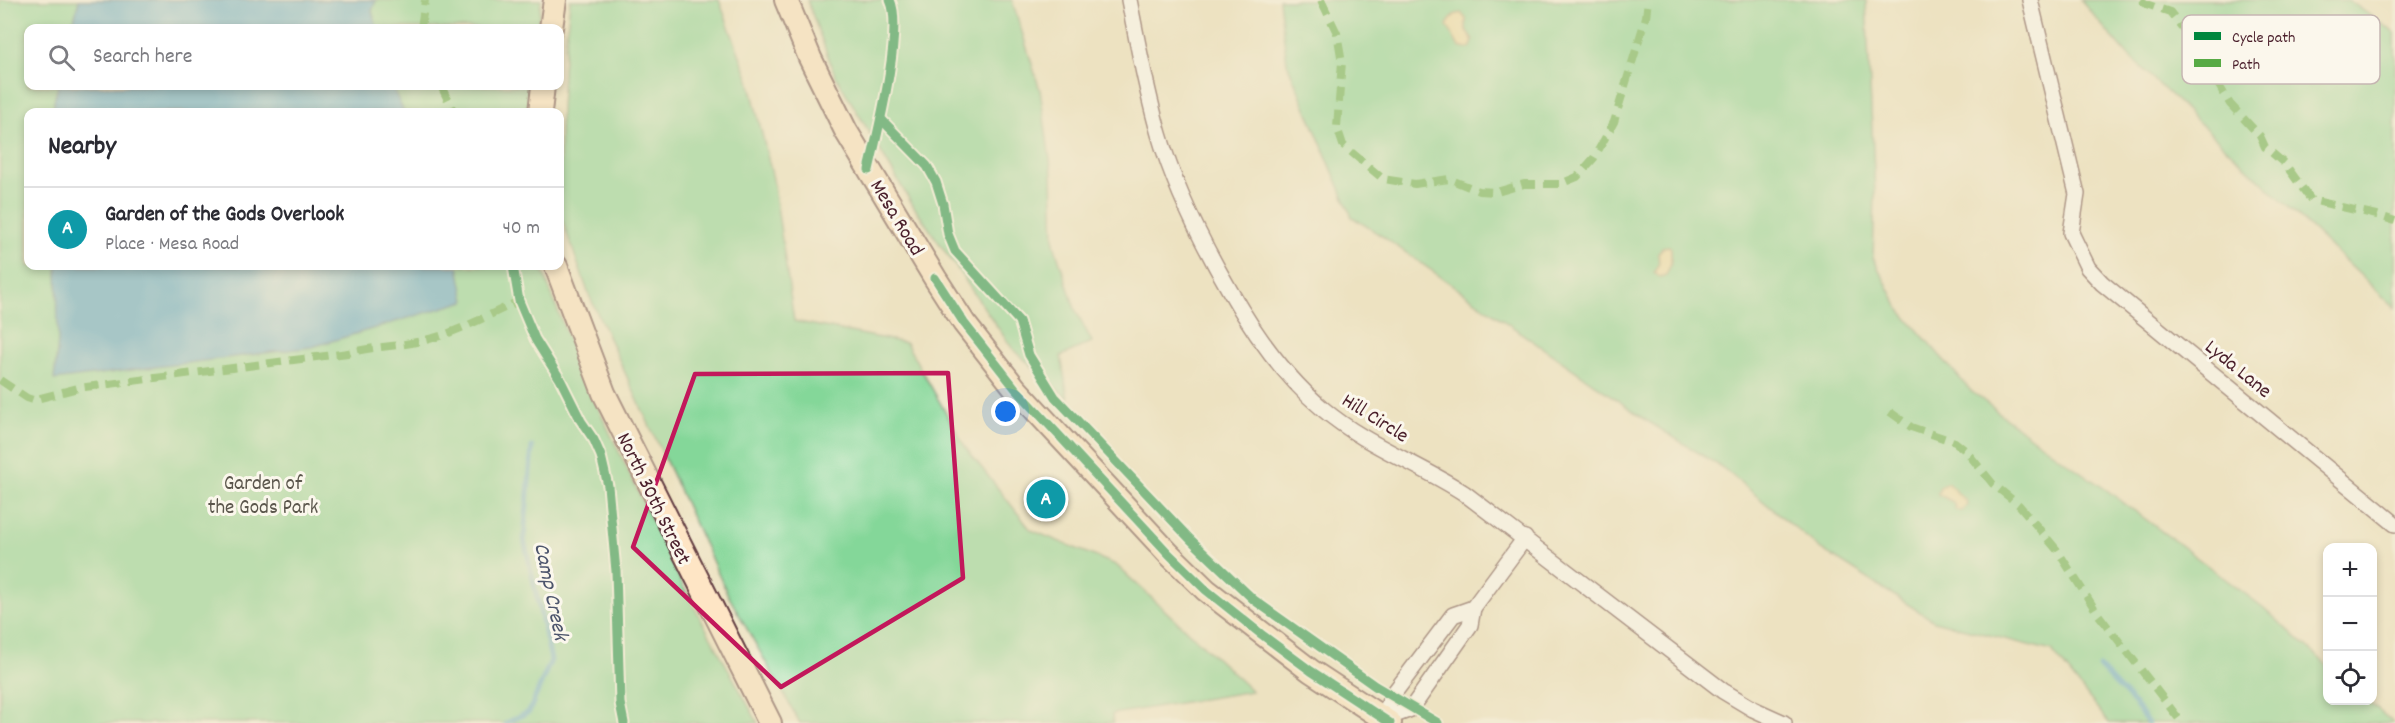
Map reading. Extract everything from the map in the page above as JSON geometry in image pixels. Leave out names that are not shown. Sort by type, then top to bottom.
[{"type":"main road","points":[[552,24],[555,0]]},
{"type":"main road","name":"Mesa Road","points":[[786,0],[810,58],[846,132],[940,287],[964,323],[1015,388],[1169,554],[1206,590],[1311,671],[1387,721]]},
{"type":"main road","points":[[540,108],[543,90]]},
{"type":"main road","name":"North 30th Street","points":[[558,270],[604,393],[770,723]]},
{"type":"street","name":"Hill Circle","points":[[1129,0],[1149,98],[1175,180],[1194,226],[1217,269],[1273,357],[1323,409],[1351,430],[1438,477],[1525,538],[1696,672],[1753,709],[1784,723]]},
{"type":"street","name":"Lyda Lane","points":[[2030,0],[2077,194],[2071,233],[2088,268],[2102,283],[2395,524]]},
{"type":"street","points":[[1387,721],[1411,709],[1470,625],[1473,608],[1525,538]]},
{"type":"street","points":[[1387,721],[1391,696],[1454,615],[1473,608]]},
{"type":"street","points":[[1424,653],[1442,666]]},
{"type":"highlighted area","points":[[948,373],[963,578],[781,687],[633,547],[695,374]]},
{"type":"green space","name":"Garden of the Gods Park","points":[[0,0],[541,0],[538,24],[24,24],[24,90],[530,90],[527,108],[24,108],[24,270],[542,270],[580,370],[686,592],[758,723],[0,723]]},
{"type":"green space","points":[[570,0],[719,0],[749,80],[773,179],[794,321],[906,343],[966,448],[1031,530],[1116,565],[1252,691],[1112,714],[1113,723],[800,723],[728,595],[589,295],[564,225],[564,108],[561,108],[562,90],[564,90],[564,59]]},
{"type":"green space","points":[[807,0],[1012,0],[1040,90],[1052,174],[1054,244],[1075,309],[1092,342],[1061,356],[1068,399],[1012,348],[912,204],[835,75]]},
{"type":"green space","points":[[1279,0],[1866,0],[1875,194],[1873,258],[1900,310],[1971,391],[2264,608],[2323,661],[2323,705],[2372,705],[2394,723],[2109,723],[2052,651],[1934,621],[1821,549],[1723,468],[1649,422],[1352,217],[1287,63]]},
{"type":"green space","points":[[2080,0],[2348,0],[2369,15],[2182,15],[2182,84],[2380,84],[2380,22],[2395,33],[2395,308],[2128,55]]},
{"type":"sand","points":[[1461,13],[1466,19],[1466,30],[1473,40],[1471,47],[1466,49],[1459,47],[1447,25],[1454,15]]},
{"type":"sand","points":[[1669,246],[1671,263],[1666,275],[1660,277],[1654,273],[1659,263],[1658,253],[1663,247]]},
{"type":"sand","points":[[1947,483],[1966,501],[1967,505],[1962,511],[1956,510],[1953,502],[1938,494],[1940,487]]},
{"type":"water","points":[[79,0],[376,0],[372,11],[376,24],[73,24]]},
{"type":"water","points":[[57,90],[394,90],[402,108],[54,108]]},
{"type":"water","points":[[57,270],[459,270],[465,301],[312,347],[54,380],[58,341]]},
{"type":"waterway","name":"Camp Creek","points":[[506,723],[529,712],[551,660],[524,539],[532,447]]},
{"type":"waterway","points":[[2099,667],[2135,705],[2148,723]]},
{"type":"marked path","points":[[422,24],[425,0]]},
{"type":"marked path","points":[[1321,0],[1337,33],[1342,62],[1337,127],[1343,145],[1383,179],[1415,184],[1449,179],[1479,191],[1497,192],[1524,184],[1560,184],[1577,177],[1594,158],[1614,122],[1646,17],[1648,0]]},
{"type":"marked path","points":[[2141,0],[2170,12],[2182,27]]},
{"type":"marked path","points":[[2218,84],[2230,104],[2260,136],[2265,147],[2285,164],[2311,200],[2395,221]]},
{"type":"marked path","points":[[443,90],[452,108]]},
{"type":"marked path","points":[[0,380],[33,400],[78,388],[348,353],[437,337],[519,301]]},
{"type":"marked path","points":[[1890,412],[1911,427],[1955,442],[1966,451],[1993,484],[2019,505],[2057,550],[2098,614],[2182,723]]},
{"type":"cycle path","points":[[869,170],[892,57],[894,34],[890,0]]},
{"type":"cycle path","points":[[881,119],[927,166],[936,182],[943,204],[948,234],[955,251],[1019,321],[1029,355],[1055,397],[1190,539],[1254,600],[1375,686],[1438,723]]},
{"type":"cycle path","points":[[514,270],[519,301],[535,339],[560,379],[601,456],[608,486],[616,571],[620,703],[624,723]]},
{"type":"cycle path","points":[[935,278],[964,323],[1015,388],[1169,554],[1206,590],[1261,634],[1311,671],[1390,723]]},
{"type":"place","name":"Garden of the Gods Overlook","points":[[1046,499]]}]
